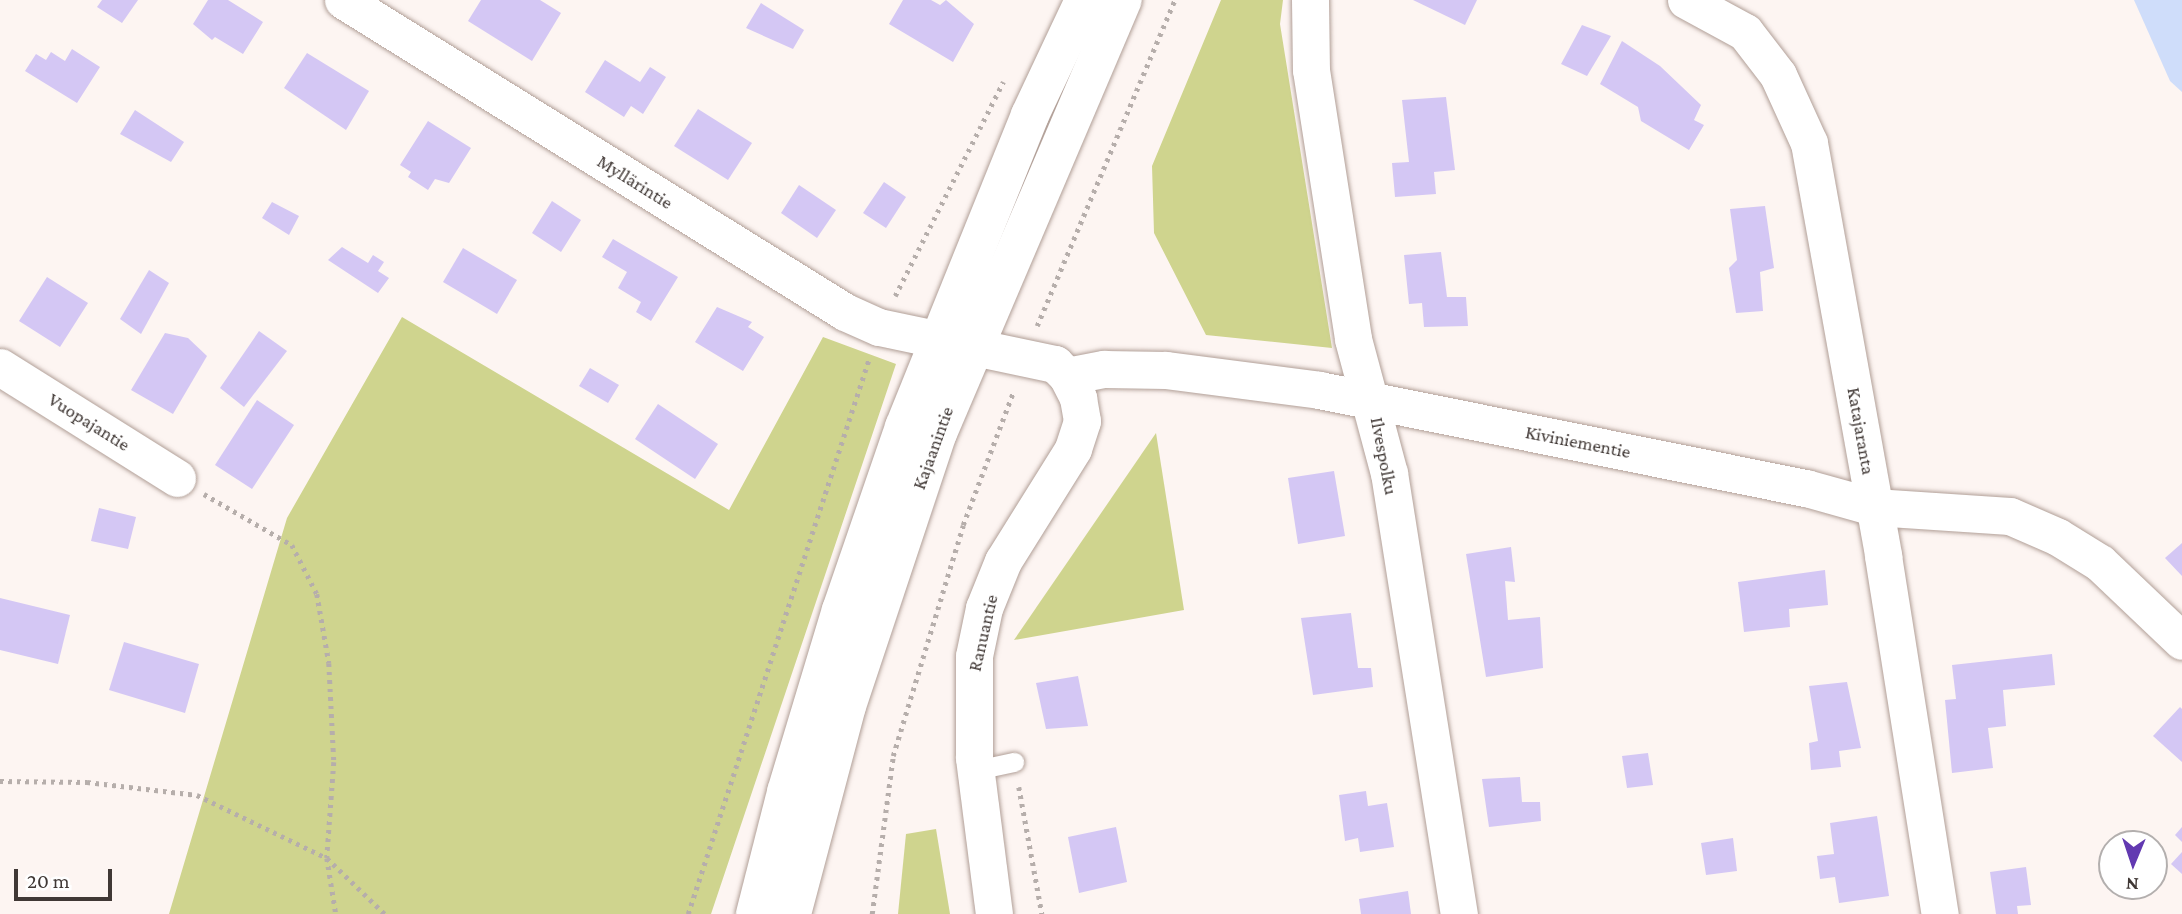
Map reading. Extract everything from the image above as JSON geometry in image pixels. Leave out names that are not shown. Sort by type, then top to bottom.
[{"type":"main road","name":"Kajaanintie","points":[[792,914],[821,791],[955,344],[1030,116],[1084,0]]},
{"type":"main road","name":"Kajaanintie","points":[[755,914],[786,792],[841,610],[955,344],[1123,0]]},
{"type":"street","name":"Myllärintie","points":[[342,0],[845,312],[879,327],[955,344]]},
{"type":"street","name":"Ilvespolku","points":[[1310,0],[1311,70],[1353,339],[1373,402],[1459,914]]},
{"type":"street","name":"Katajaranta","points":[[1686,0],[1745,32],[1778,75],[1809,143],[1874,507],[1940,914]]},
{"type":"street","points":[[955,344],[1055,364],[1067,376]]},
{"type":"street","name":"Vuopajantie","points":[[0,367],[177,478]]},
{"type":"street","name":"Kiviniementie","points":[[1067,376],[1104,369],[1166,370],[1373,402],[1806,488],[1874,507],[2010,516],[2058,537],[2100,563],[2182,641]]},
{"type":"street","name":"Ranuantie","points":[[994,914],[976,770],[971,701],[974,656],[984,608],[1003,561],[1073,449],[1082,421],[1078,398],[1067,376]]},
{"type":"lane","points":[[976,770],[1014,762]]},
{"type":"path","points":[[1044,307],[1175,0]]},
{"type":"path","points":[[688,914],[879,327],[1008,73]]},
{"type":"path","points":[[872,914],[893,756],[963,525],[1012,394]]},
{"type":"path","points":[[177,478],[292,545],[317,594],[329,663],[334,762],[327,858],[336,914]]},
{"type":"path","points":[[1014,762],[1042,914]]},
{"type":"path","points":[[0,781],[87,782],[197,795],[327,858],[385,914]]},
{"type":"green space","points":[[1221,0],[1283,0],[1280,24],[1332,348],[1206,335],[1154,233],[1152,166]]},
{"type":"green space","points":[[402,317],[729,510],[823,337],[896,364],[711,914],[169,914],[287,518]]},
{"type":"green space","points":[[1156,433],[1184,610],[1014,640]]},
{"type":"green space","points":[[936,829],[950,914],[898,914],[906,834]]},
{"type":"water","points":[[2134,0],[2182,0],[2182,92],[2170,81]]},
{"type":"building","points":[[102,0],[138,0],[122,23],[97,7]]},
{"type":"building","points":[[208,0],[228,0],[263,22],[243,54],[215,37],[212,40],[193,24]]},
{"type":"building","points":[[481,0],[540,0],[561,13],[532,61],[468,21]]},
{"type":"building","points":[[903,0],[931,0],[940,5],[946,0],[974,24],[953,62],[889,24]]},
{"type":"building","points":[[1413,0],[1477,0],[1465,25]]},
{"type":"building","points":[[761,3],[804,30],[793,49],[746,28]]},
{"type":"building","points":[[1582,25],[1611,36],[1587,76],[1561,64]]},
{"type":"building","points":[[1622,41],[1660,66],[1701,105],[1694,120],[1704,125],[1689,150],[1641,121],[1638,107],[1600,84]]},
{"type":"building","points":[[72,49],[100,67],[77,103],[25,71],[36,54],[46,60],[51,52],[65,61]]},
{"type":"building","points":[[307,53],[369,91],[346,130],[284,88]]},
{"type":"building","points":[[605,60],[640,82],[650,67],[666,77],[643,114],[631,106],[624,117],[585,92]]},
{"type":"building","points":[[1446,97],[1455,170],[1434,172],[1436,194],[1395,197],[1392,163],[1409,162],[1402,100]]},
{"type":"building","points":[[698,109],[752,143],[728,180],[674,146]]},
{"type":"building","points":[[135,110],[184,142],[171,162],[120,134]]},
{"type":"building","points":[[428,121],[471,148],[449,183],[435,179],[428,190],[408,177],[411,172],[400,165]]},
{"type":"building","points":[[884,182],[906,197],[886,228],[863,213]]},
{"type":"building","points":[[799,185],[836,210],[817,238],[781,213]]},
{"type":"building","points":[[552,201],[581,220],[561,252],[532,233]]},
{"type":"building","points":[[272,202],[299,216],[289,235],[262,218]]},
{"type":"building","points":[[1765,206],[1774,268],[1760,272],[1763,311],[1736,313],[1729,268],[1737,260],[1730,209]]},
{"type":"building","points":[[613,239],[678,277],[651,321],[636,312],[641,302],[618,288],[627,272],[602,257]]},
{"type":"building","points":[[342,247],[368,263],[373,255],[384,262],[378,271],[389,278],[378,293],[328,260]]},
{"type":"building","points":[[463,248],[517,280],[497,314],[443,282]]},
{"type":"building","points":[[1441,252],[1447,297],[1466,297],[1468,326],[1424,327],[1422,303],[1409,304],[1404,255]]},
{"type":"building","points":[[149,270],[169,283],[141,334],[120,319]]},
{"type":"building","points":[[47,277],[88,303],[60,347],[19,321]]},
{"type":"building","points":[[717,307],[752,322],[748,327],[764,337],[743,371],[695,342]]},
{"type":"building","points":[[259,331],[287,351],[244,407],[220,388]]},
{"type":"building","points":[[165,333],[188,338],[207,356],[173,414],[131,390]]},
{"type":"building","points":[[590,368],[619,385],[608,403],[579,386]]},
{"type":"building","points":[[257,400],[294,425],[252,489],[215,465]]},
{"type":"building","points":[[658,404],[718,444],[695,479],[635,439]]},
{"type":"building","points":[[1334,471],[1345,536],[1298,544],[1288,478]]},
{"type":"building","points":[[99,508],[136,517],[128,549],[91,541]]},
{"type":"building","points":[[2182,543],[2182,576],[2165,558]]},
{"type":"building","points":[[1511,547],[1515,582],[1505,581],[1508,620],[1540,617],[1543,668],[1486,677],[1466,554]]},
{"type":"building","points":[[1825,570],[1828,605],[1789,609],[1790,627],[1744,632],[1738,582]]},
{"type":"building","points":[[0,598],[70,615],[58,664],[0,650]]},
{"type":"building","points":[[1351,613],[1358,668],[1371,668],[1373,687],[1313,695],[1301,618]]},
{"type":"building","points":[[124,642],[199,664],[185,713],[109,690]]},
{"type":"building","points":[[2052,654],[2055,685],[2003,690],[2006,726],[1988,728],[1993,768],[1952,773],[1945,700],[1956,699],[1952,665]]},
{"type":"building","points":[[1078,676],[1088,726],[1046,729],[1036,683]]},
{"type":"building","points":[[1847,682],[1861,748],[1839,751],[1841,767],[1811,770],[1809,743],[1818,741],[1809,686]]},
{"type":"building","points":[[2180,707],[2182,709],[2182,762],[2153,736]]},
{"type":"building","points":[[1648,753],[1653,785],[1627,788],[1622,756]]},
{"type":"building","points":[[1520,777],[1522,802],[1540,802],[1541,821],[1489,827],[1482,779]]},
{"type":"building","points":[[1366,791],[1368,806],[1387,803],[1394,847],[1360,852],[1358,838],[1345,841],[1339,795]]},
{"type":"building","points":[[1877,816],[1889,896],[1839,903],[1835,877],[1820,879],[1817,856],[1834,854],[1830,823]]},
{"type":"building","points":[[1116,827],[1127,882],[1079,893],[1068,837]]},
{"type":"building","points":[[2182,827],[2182,842],[2175,835]]},
{"type":"building","points":[[1733,838],[1737,871],[1706,875],[1701,843]]},
{"type":"building","points":[[2182,852],[2182,874],[2171,864]]},
{"type":"building","points":[[2026,867],[2031,905],[2017,906],[2018,914],[1996,914],[1990,872]]},
{"type":"building","points":[[1408,891],[1411,914],[1361,914],[1359,899]]}]
